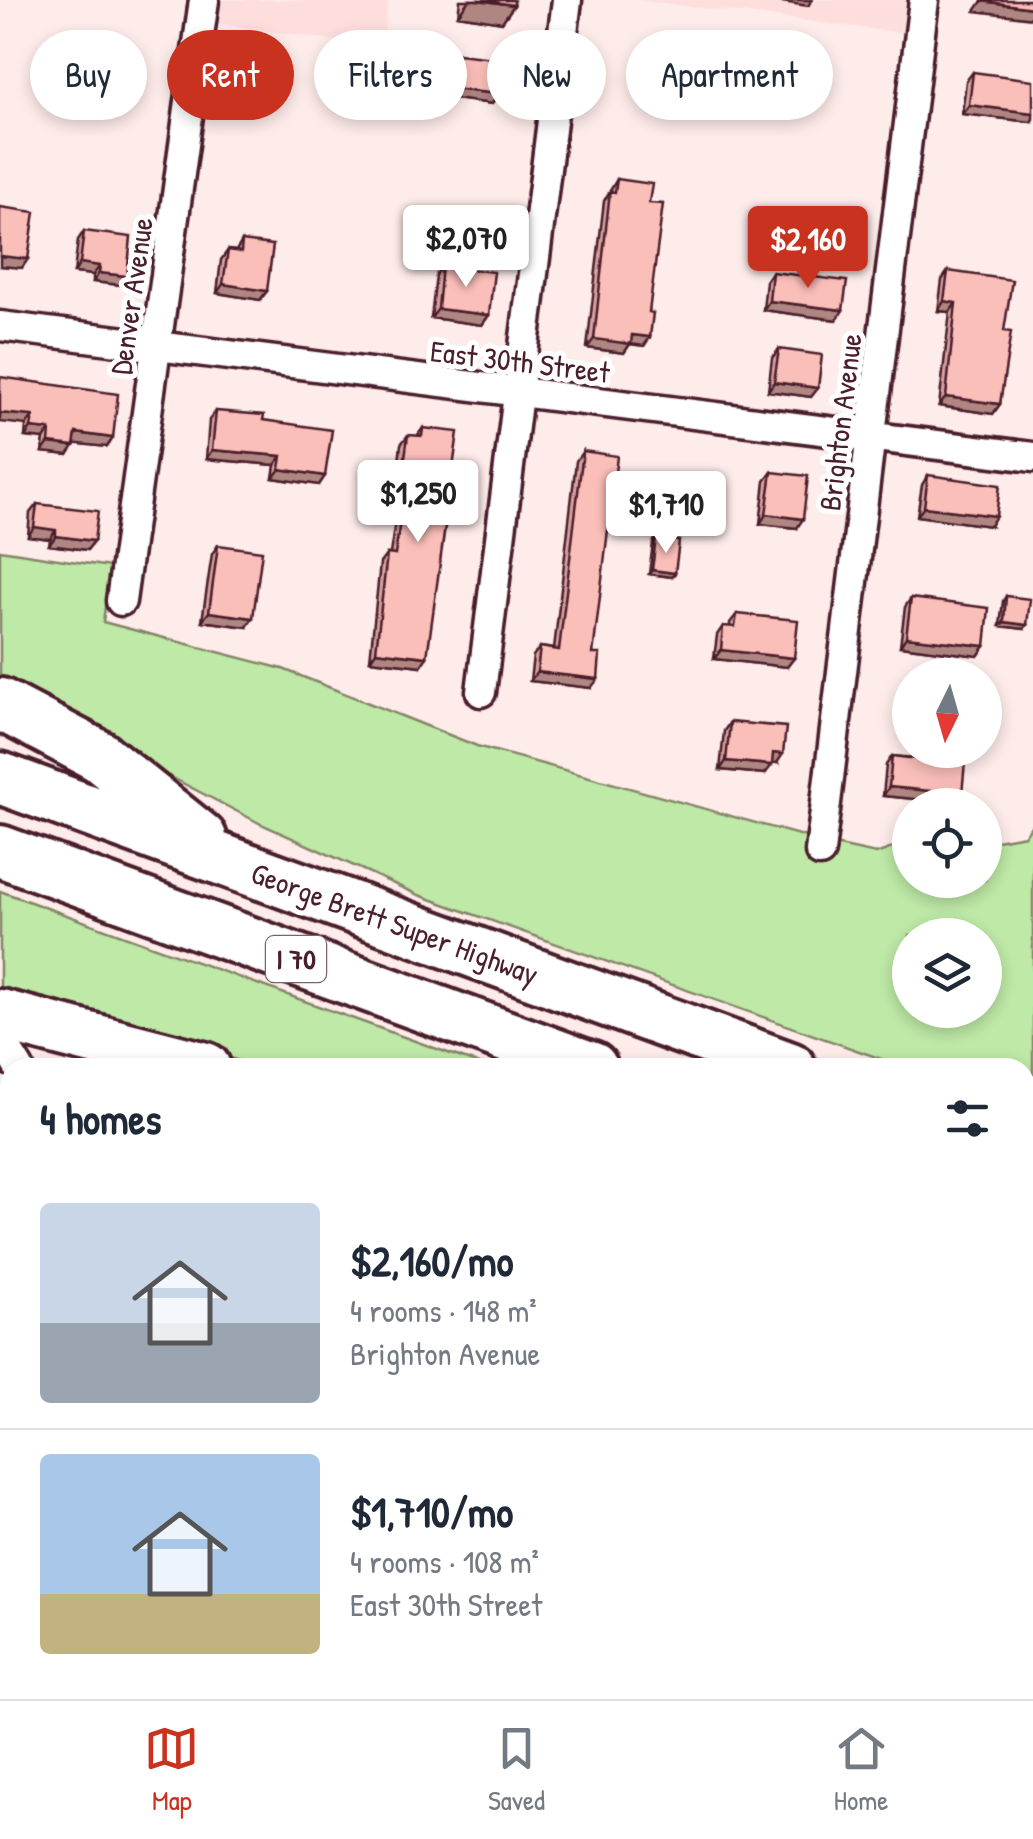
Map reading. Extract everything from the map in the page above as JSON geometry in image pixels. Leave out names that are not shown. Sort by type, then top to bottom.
[{"type":"highway","points":[[0,704],[99,756],[232,864]]},
{"type":"highway","name":"George Brett Super Highway","points":[[0,778],[763,1058]]},
{"type":"highway","name":"I 70","points":[[0,851],[565,1058]]},
{"type":"highway","points":[[0,1015],[98,1057]]},
{"type":"street","name":"Denver Avenue","points":[[121,601],[204,0]]},
{"type":"street","points":[[481,692],[567,0]]},
{"type":"street","name":"Brighton Avenue","points":[[820,852],[924,0]]},
{"type":"street","name":"East 30th Street","points":[[0,326],[1033,457]]},
{"type":"shaded area","points":[[217,0],[388,0],[384,30],[314,30],[314,37],[294,34],[294,30],[214,23]]},
{"type":"shaded area","points":[[636,0],[907,0],[903,33]]},
{"type":"green space","points":[[0,550],[110,567],[103,622],[283,669],[477,746],[839,846],[876,854],[892,848],[892,898],[1002,898],[1002,839],[1025,835],[1033,823],[1033,1058],[879,1058],[416,894],[261,824],[0,688]]},
{"type":"green space","points":[[0,891],[462,1058],[229,1058],[0,1000]]},
{"type":"building","points":[[478,0],[514,0],[514,5]]},
{"type":"building","points":[[1033,0],[1033,8],[982,1]]},
{"type":"building","points":[[467,55],[487,57],[487,93],[467,91]]},
{"type":"building","points":[[973,72],[1033,80],[1033,113],[969,105]]},
{"type":"building","points":[[617,179],[652,184],[649,203],[663,204],[649,312],[653,313],[650,337],[632,335],[631,344],[594,339],[610,191],[615,192]]},
{"type":"building","points":[[0,207],[35,212],[28,259],[0,256]]},
{"type":"building","points":[[84,231],[131,237],[127,276],[99,273],[100,266],[80,263]]},
{"type":"building","points":[[242,241],[273,245],[267,291],[223,284],[228,250],[241,252]]},
{"type":"building","points":[[442,266],[494,272],[489,315],[438,309]]},
{"type":"building","points":[[948,271],[1012,280],[1004,331],[1011,332],[1000,404],[946,397],[956,303],[944,301]]},
{"type":"building","points":[[772,272],[847,281],[843,310],[769,301]]},
{"type":"building","points":[[779,349],[822,355],[818,388],[774,382]]},
{"type":"building","points":[[0,377],[118,394],[113,438],[76,433],[74,446],[49,443],[50,430],[31,428],[33,416],[0,413]]},
{"type":"building","points":[[216,411],[264,415],[263,420],[332,430],[325,476],[280,469],[282,456],[212,450]]},
{"type":"building","points":[[423,428],[458,432],[427,657],[376,651],[387,554],[395,555],[407,473],[403,472],[408,435],[422,436]]},
{"type":"building","points":[[583,451],[617,456],[593,654],[600,654],[598,679],[537,672],[540,647],[559,650]]},
{"type":"building","points":[[772,472],[808,476],[803,519],[766,514]]},
{"type":"building","points":[[928,475],[1000,485],[996,516],[924,507]]},
{"type":"building","points":[[37,504],[98,511],[94,541],[56,536],[56,530],[34,527]]},
{"type":"building","points":[[656,538],[679,541],[675,573],[652,570]]},
{"type":"building","points":[[218,545],[262,551],[253,618],[209,612]]},
{"type":"building","points":[[1006,596],[1030,599],[1027,625],[1004,622]]},
{"type":"building","points":[[911,598],[989,608],[985,646],[906,637]]},
{"type":"building","points":[[737,614],[798,620],[794,658],[721,650],[723,626],[735,627]]},
{"type":"building","points":[[730,722],[786,727],[783,754],[773,753],[772,765],[726,761]]},
{"type":"building","points":[[892,756],[892,768],[964,768],[963,788],[889,787]]}]
